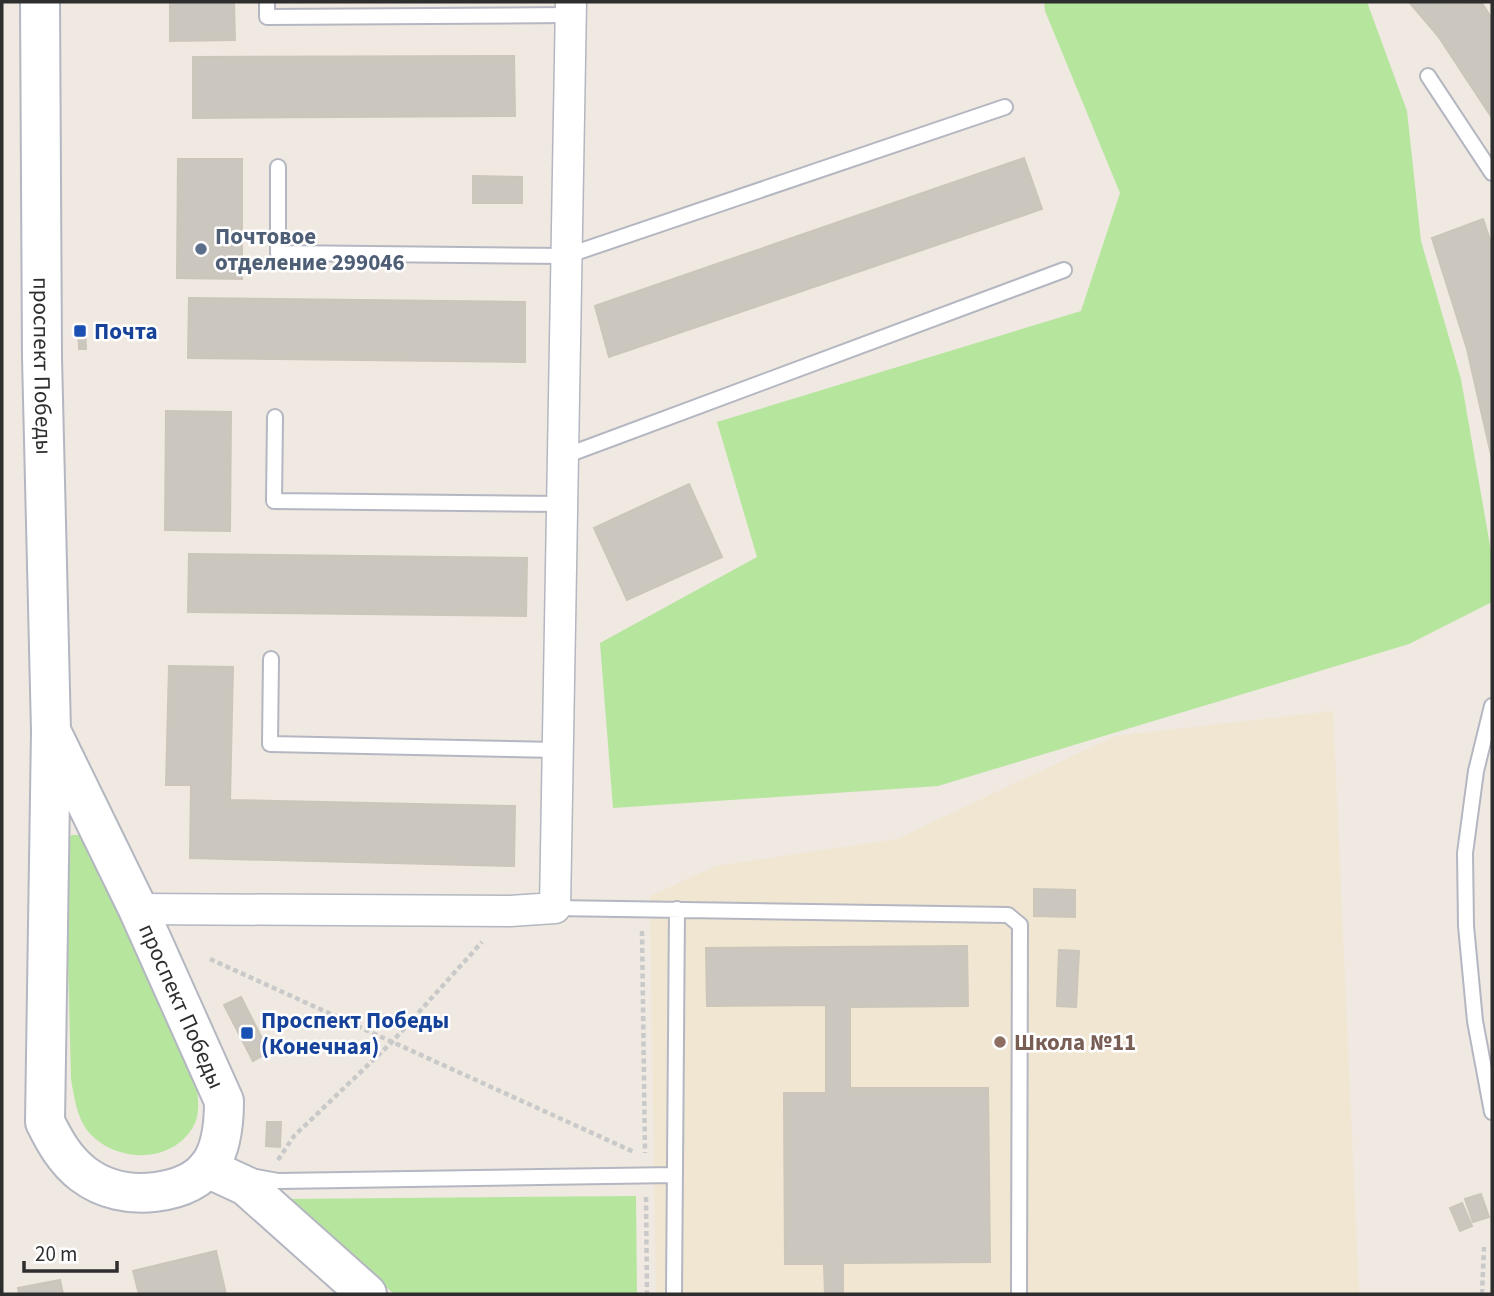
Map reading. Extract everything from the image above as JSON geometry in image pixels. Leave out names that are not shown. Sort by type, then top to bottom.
[{"type":"street","name":"проспект Победы","points":[[40,2],[43,357],[51,731],[45,1122],[55,1142],[77,1168],[104,1186],[123,1192],[173,1190],[186,1186],[207,1168],[216,1154],[221,1137],[224,1101],[138,909],[51,731]]},
{"type":"street","points":[[138,909],[510,911],[555,908],[571,8]]},
{"type":"street","points":[[207,1168],[246,1186],[367,1294]]},
{"type":"lane","points":[[267,2],[267,17],[571,8]]},
{"type":"lane","points":[[1429,76],[1492,173]]},
{"type":"lane","points":[[278,167],[278,253],[566,256],[1005,107]]},
{"type":"lane","points":[[562,457],[1064,270]]},
{"type":"lane","points":[[275,417],[274,501],[561,504]]},
{"type":"lane","points":[[271,659],[270,744],[557,750]]},
{"type":"lane","points":[[1492,706],[1476,771],[1465,853],[1466,926],[1475,1021],[1492,1112]]},
{"type":"lane","points":[[555,908],[1008,915],[1020,925],[1019,1294]]},
{"type":"lane","points":[[674,1294],[677,909]]},
{"type":"lane","points":[[207,1168],[278,1181],[674,1175]]},
{"type":"path","points":[[210,959],[645,1157],[641,908]]},
{"type":"path","points":[[268,1179],[294,1136],[392,1042],[510,911]]},
{"type":"path","points":[[645,1175],[647,1294]]},
{"type":"path","points":[[1482,1294],[1484,1247]]},
{"type":"shaded area","name":"Школа №11","points":[[1333,711],[1359,1294],[656,1294],[650,896],[716,866],[897,839],[1115,736]]},
{"type":"green space","points":[[1044,2],[1367,2],[1407,111],[1421,241],[1461,379],[1492,557],[1492,602],[1409,644],[938,786],[613,808],[600,643],[757,557],[717,422],[1081,311],[1120,193],[1045,11]]},
{"type":"green space","points":[[72,835],[80,835],[85,839],[195,1075],[198,1095],[196,1121],[183,1139],[171,1148],[157,1153],[126,1154],[111,1149],[87,1130],[76,1105],[71,1079],[65,844],[66,839]]},
{"type":"green space","points":[[636,1196],[637,1294],[394,1294],[286,1199]]},
{"type":"building","points":[[170,2],[234,2],[235,40],[170,41]]},
{"type":"building","points":[[1409,2],[1482,3],[1492,19],[1492,118],[1438,36]]},
{"type":"building","points":[[514,56],[515,116],[193,118],[193,57]]},
{"type":"building","points":[[1024,158],[1042,209],[609,357],[595,306]]},
{"type":"building","points":[[178,159],[242,159],[242,279],[177,278]]},
{"type":"building","points":[[473,176],[522,177],[522,203],[473,203]]},
{"type":"building","points":[[1483,219],[1492,246],[1492,459],[1467,349],[1432,238]]},
{"type":"building","points":[[189,298],[525,302],[525,362],[188,358]]},
{"type":"building","points":[[78,326],[85,326],[86,349],[79,349]]},
{"type":"building","points":[[166,411],[231,412],[230,531],[165,530]]},
{"type":"building","points":[[689,484],[722,557],[627,600],[594,528]]},
{"type":"building","points":[[189,554],[527,558],[526,616],[188,612]]},
{"type":"building","points":[[169,666],[233,667],[230,800],[515,806],[514,866],[190,858],[191,785],[166,785]]},
{"type":"building","points":[[1034,889],[1075,890],[1075,917],[1034,916]]},
{"type":"building","points":[[967,946],[968,1006],[850,1007],[850,1088],[988,1088],[990,1262],[843,1263],[843,1294],[825,1294],[824,1264],[785,1264],[784,1093],[826,1093],[826,1005],[707,1006],[706,948]]},
{"type":"building","points":[[1059,950],[1079,951],[1076,1007],[1057,1006]]},
{"type":"building","points":[[241,997],[269,1052],[253,1061],[224,1005]]},
{"type":"building","points":[[267,1122],[281,1122],[280,1147],[266,1146]]},
{"type":"building","points":[[1481,1194],[1489,1217],[1473,1222],[1465,1199]]},
{"type":"building","points":[[1462,1203],[1472,1226],[1460,1231],[1450,1208]]},
{"type":"building","points":[[216,1251],[226,1294],[139,1294],[133,1271]]},
{"type":"building","points":[[60,1280],[63,1294],[19,1294],[18,1288]]},
{"type":"place","name":"Почтовое отделение 299046","points":[[201,249]]},
{"type":"place","name":"Почта","points":[[80,331]]},
{"type":"place","name":"Проспект Победы (Конечная)","points":[[247,1033]]},
{"type":"place","name":"Школа №11","points":[[1000,1042]]}]
